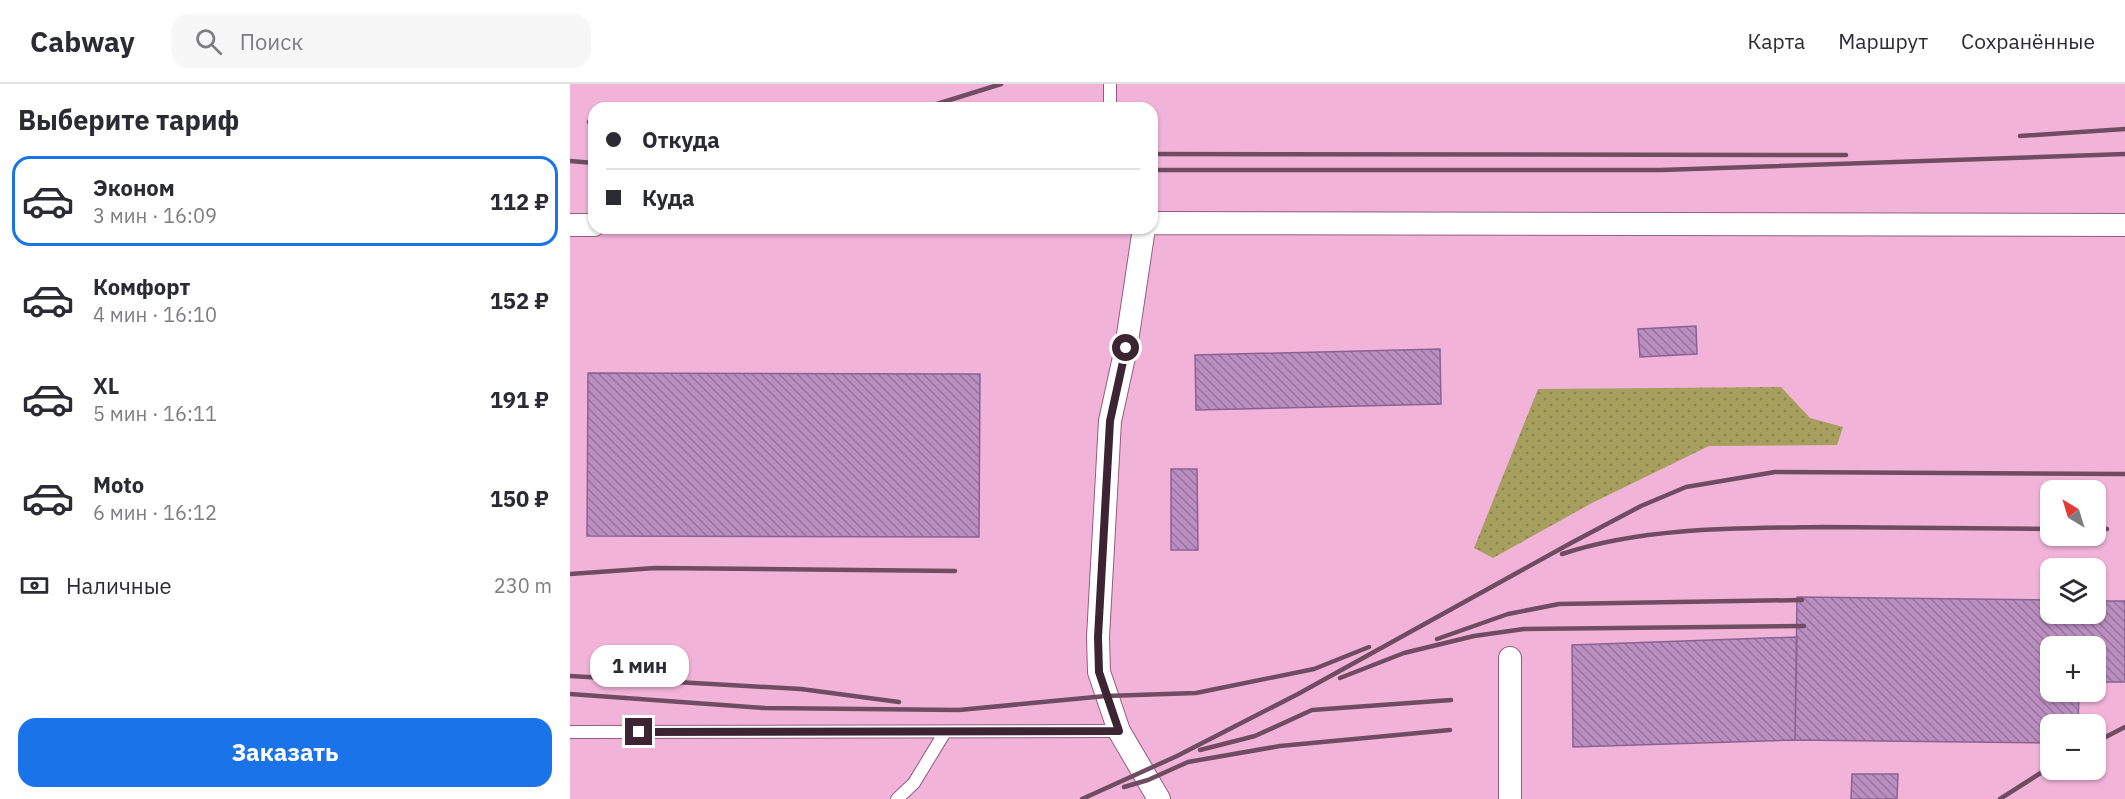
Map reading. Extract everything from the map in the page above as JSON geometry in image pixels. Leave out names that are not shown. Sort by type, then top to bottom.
[{"type":"street","points":[[1158,223],[2125,225]]},
{"type":"street","points":[[570,225],[588,225]]},
{"type":"street","points":[[1143,234],[1126,348],[1110,421],[1098,637],[1099,672],[1119,731],[1159,799]]},
{"type":"street","points":[[1510,658],[1510,799]]},
{"type":"lane","points":[[1110,84],[1110,102]]},
{"type":"lane","points":[[570,732],[1119,731]]},
{"type":"lane","points":[[897,799],[914,783],[945,732]]},
{"type":"shaded area","points":[[1781,387],[1810,418],[1843,427],[1837,445],[1709,446],[1592,503],[1493,558],[1474,548],[1538,389]]},
{"type":"building","points":[[1696,326],[1697,354],[1640,357],[1638,329]]},
{"type":"building","points":[[1440,349],[1441,404],[1196,410],[1195,355]]},
{"type":"building","points":[[588,373],[980,374],[979,537],[587,536]]},
{"type":"building","points":[[1171,469],[1197,469],[1198,550],[1171,550]]},
{"type":"building","points":[[1797,597],[2040,600],[2040,624],[2106,624],[2106,601],[2125,601],[2125,682],[2106,682],[2106,636],[2040,636],[2040,702],[2079,702],[2078,714],[2040,714],[2040,743],[1795,740]]},
{"type":"building","points":[[1797,637],[1795,740],[1573,747],[1572,645]]},
{"type":"building","points":[[1852,774],[1898,774],[1897,799],[1851,799]]},
{"type":"railway","points":[[943,102],[1001,84]]},
{"type":"railway","points":[[2020,136],[2125,129]]},
{"type":"railway","points":[[1158,154],[1846,155]]},
{"type":"railway","points":[[1158,170],[1661,170],[2125,154]]},
{"type":"railway","points":[[570,161],[588,162]]},
{"type":"railway","points":[[1082,799],[1177,756],[1298,694],[1571,543],[1641,506],[1686,487],[1775,472],[2125,474]]},
{"type":"railway","points":[[1562,554],[1625,539],[1724,529],[1823,527],[2040,529]]},
{"type":"railway","points":[[570,574],[655,568],[955,571]]},
{"type":"railway","points":[[1437,639],[1508,614],[1559,604],[1802,600]]},
{"type":"railway","points":[[1340,678],[1404,653],[1474,636],[1524,629],[1804,626]]},
{"type":"railway","points":[[570,694],[765,708],[959,710],[1106,696],[1196,693],[1314,669],[1369,647]]},
{"type":"railway","points":[[570,676],[801,689],[899,702]]},
{"type":"railway","points":[[1200,750],[1255,736],[1312,710],[1451,700]]},
{"type":"railway","points":[[2106,737],[2125,727]]},
{"type":"railway","points":[[1124,787],[1148,780],[1188,762],[1280,746],[1450,730]]},
{"type":"railway","points":[[2000,799],[2040,773]]},
{"type":"route","points":[[639,732],[1119,731],[1099,672],[1098,637],[1110,421],[1126,348]]}]
